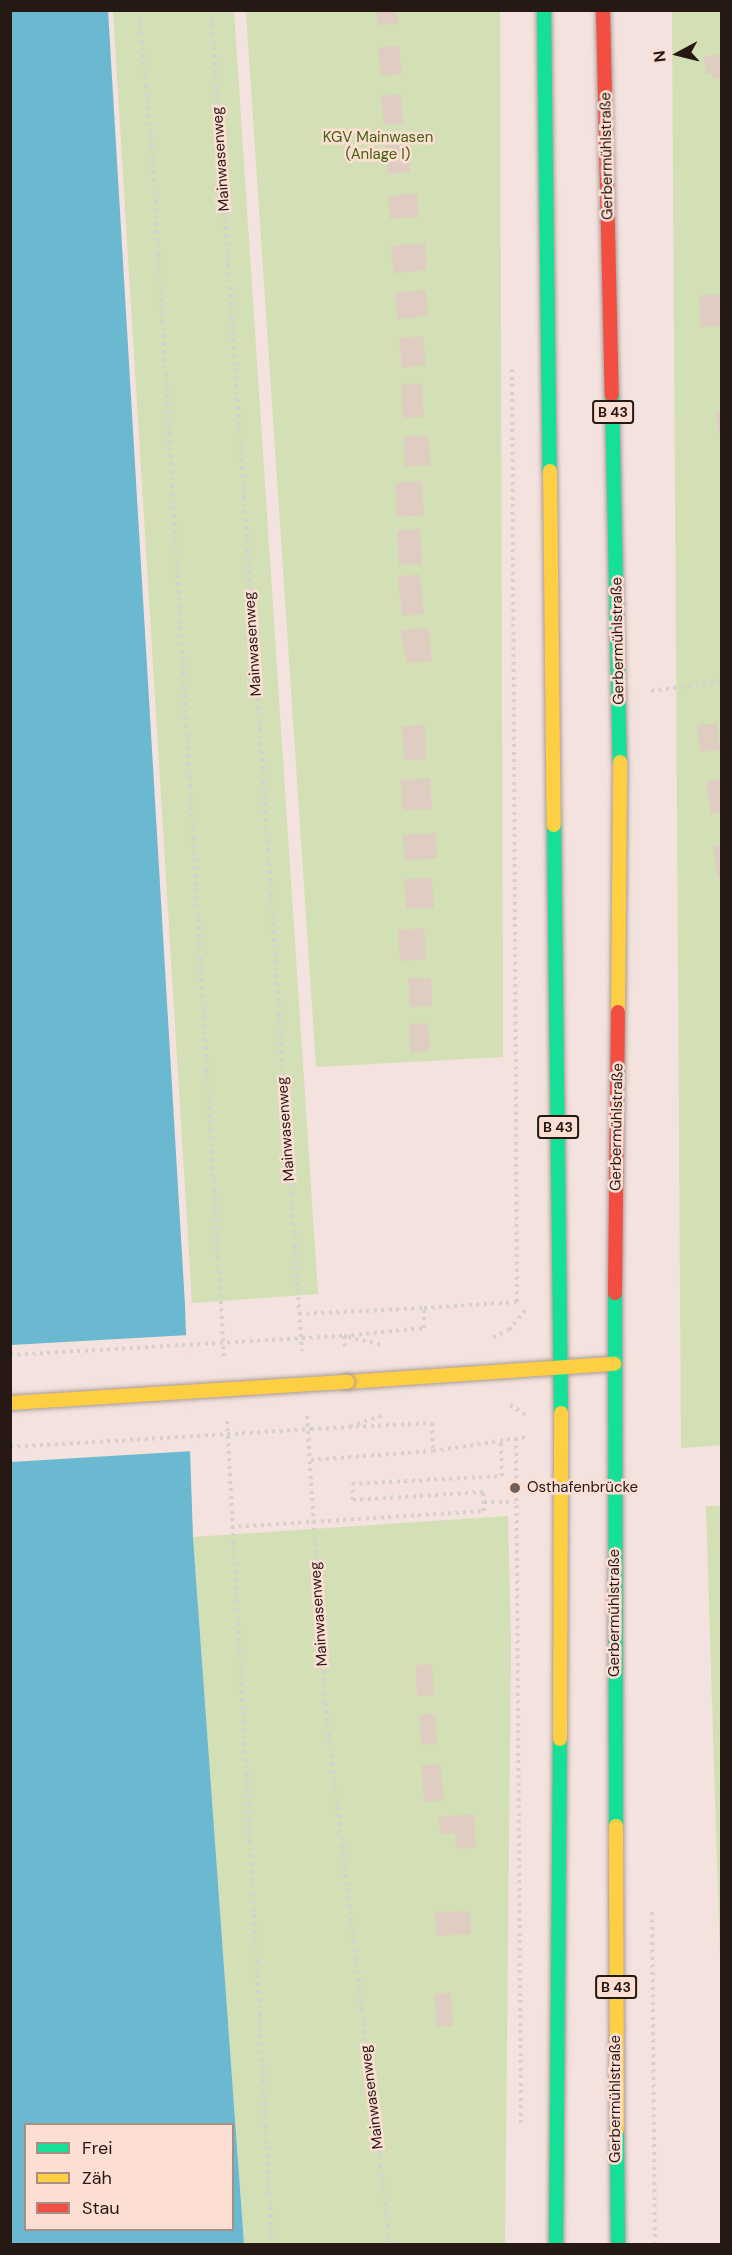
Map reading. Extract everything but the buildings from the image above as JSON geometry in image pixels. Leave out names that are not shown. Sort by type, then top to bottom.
[{"type":"main road","name":"B 43","points":[[544,10],[560,1367],[561,1752],[556,2244]]},
{"type":"main road","name":"Gerbermühlstraße","points":[[603,10],[621,757],[614,1364],[618,2244]]},
{"type":"main road","points":[[10,1403],[614,1364]]},
{"type":"path","points":[[139,10],[153,175],[225,1367]]},
{"type":"path","name":"Mainwasenweg","points":[[211,10],[303,1359]]},
{"type":"path","points":[[299,1314],[517,1302],[512,355]]},
{"type":"path","points":[[640,692],[722,681]]},
{"type":"path","points":[[488,1339],[509,1330],[528,1304]]},
{"type":"path","points":[[10,1355],[344,1336],[424,1328],[424,1308]]},
{"type":"path","points":[[344,1336],[391,1347]]},
{"type":"path","name":"Mainwasenweg","points":[[306,1404],[325,1703],[390,2244]]},
{"type":"path","points":[[227,1413],[231,1527],[272,2244]]},
{"type":"path","points":[[10,1447],[432,1423],[433,1452]]},
{"type":"path","points":[[516,1437],[521,2137]]},
{"type":"path","points":[[311,1460],[433,1452],[501,1439],[531,1437]]},
{"type":"path","points":[[231,1527],[313,1519],[484,1511],[483,1492],[353,1500],[352,1484],[502,1476],[501,1439]]},
{"type":"path","points":[[484,1502],[515,1502]]},
{"type":"green space","points":[[113,11],[234,11],[318,1294],[192,1303]]},
{"type":"green space","name":"KGV Mainwasen (Anlage I)","points":[[500,11],[503,1057],[316,1067],[246,12]]},
{"type":"green space","points":[[672,11],[722,11],[722,1445],[681,1448]]},
{"type":"green space","points":[[706,1506],[722,1506],[721,1988]]},
{"type":"green space","points":[[508,1516],[511,1643],[505,2244],[244,2244],[193,1537]]},
{"type":"water","points":[[108,10],[185,1305],[193,1537],[244,2244],[11,2244],[10,11]]},
{"type":"pier","points":[[189,1335],[193,1451],[11,1462],[11,1345]]},
{"type":"traffic: fast","points":[[544,10],[550,471]]},
{"type":"traffic: fast","points":[[612,395],[620,762]]},
{"type":"traffic: fast","points":[[554,825],[561,1413]]},
{"type":"traffic: fast","points":[[615,1293],[616,1826]]},
{"type":"traffic: fast","points":[[556,2244],[560,1739]]},
{"type":"traffic: fast","points":[[617,2129],[618,2244]]},
{"type":"traffic: slow","points":[[550,471],[554,825]]},
{"type":"traffic: slow","points":[[618,1012],[620,762]]},
{"type":"traffic: slow","points":[[347,1382],[614,1364]]},
{"type":"traffic: slow","points":[[10,1403],[347,1382]]},
{"type":"traffic: slow","points":[[560,1739],[561,1413]]},
{"type":"traffic: slow","points":[[616,1826],[617,2129]]},
{"type":"traffic: jam","points":[[603,10],[612,395]]},
{"type":"traffic: jam","points":[[615,1293],[618,1012]]},
{"type":"place","name":"Osthafenbrücke","points":[[515,1488]]}]
